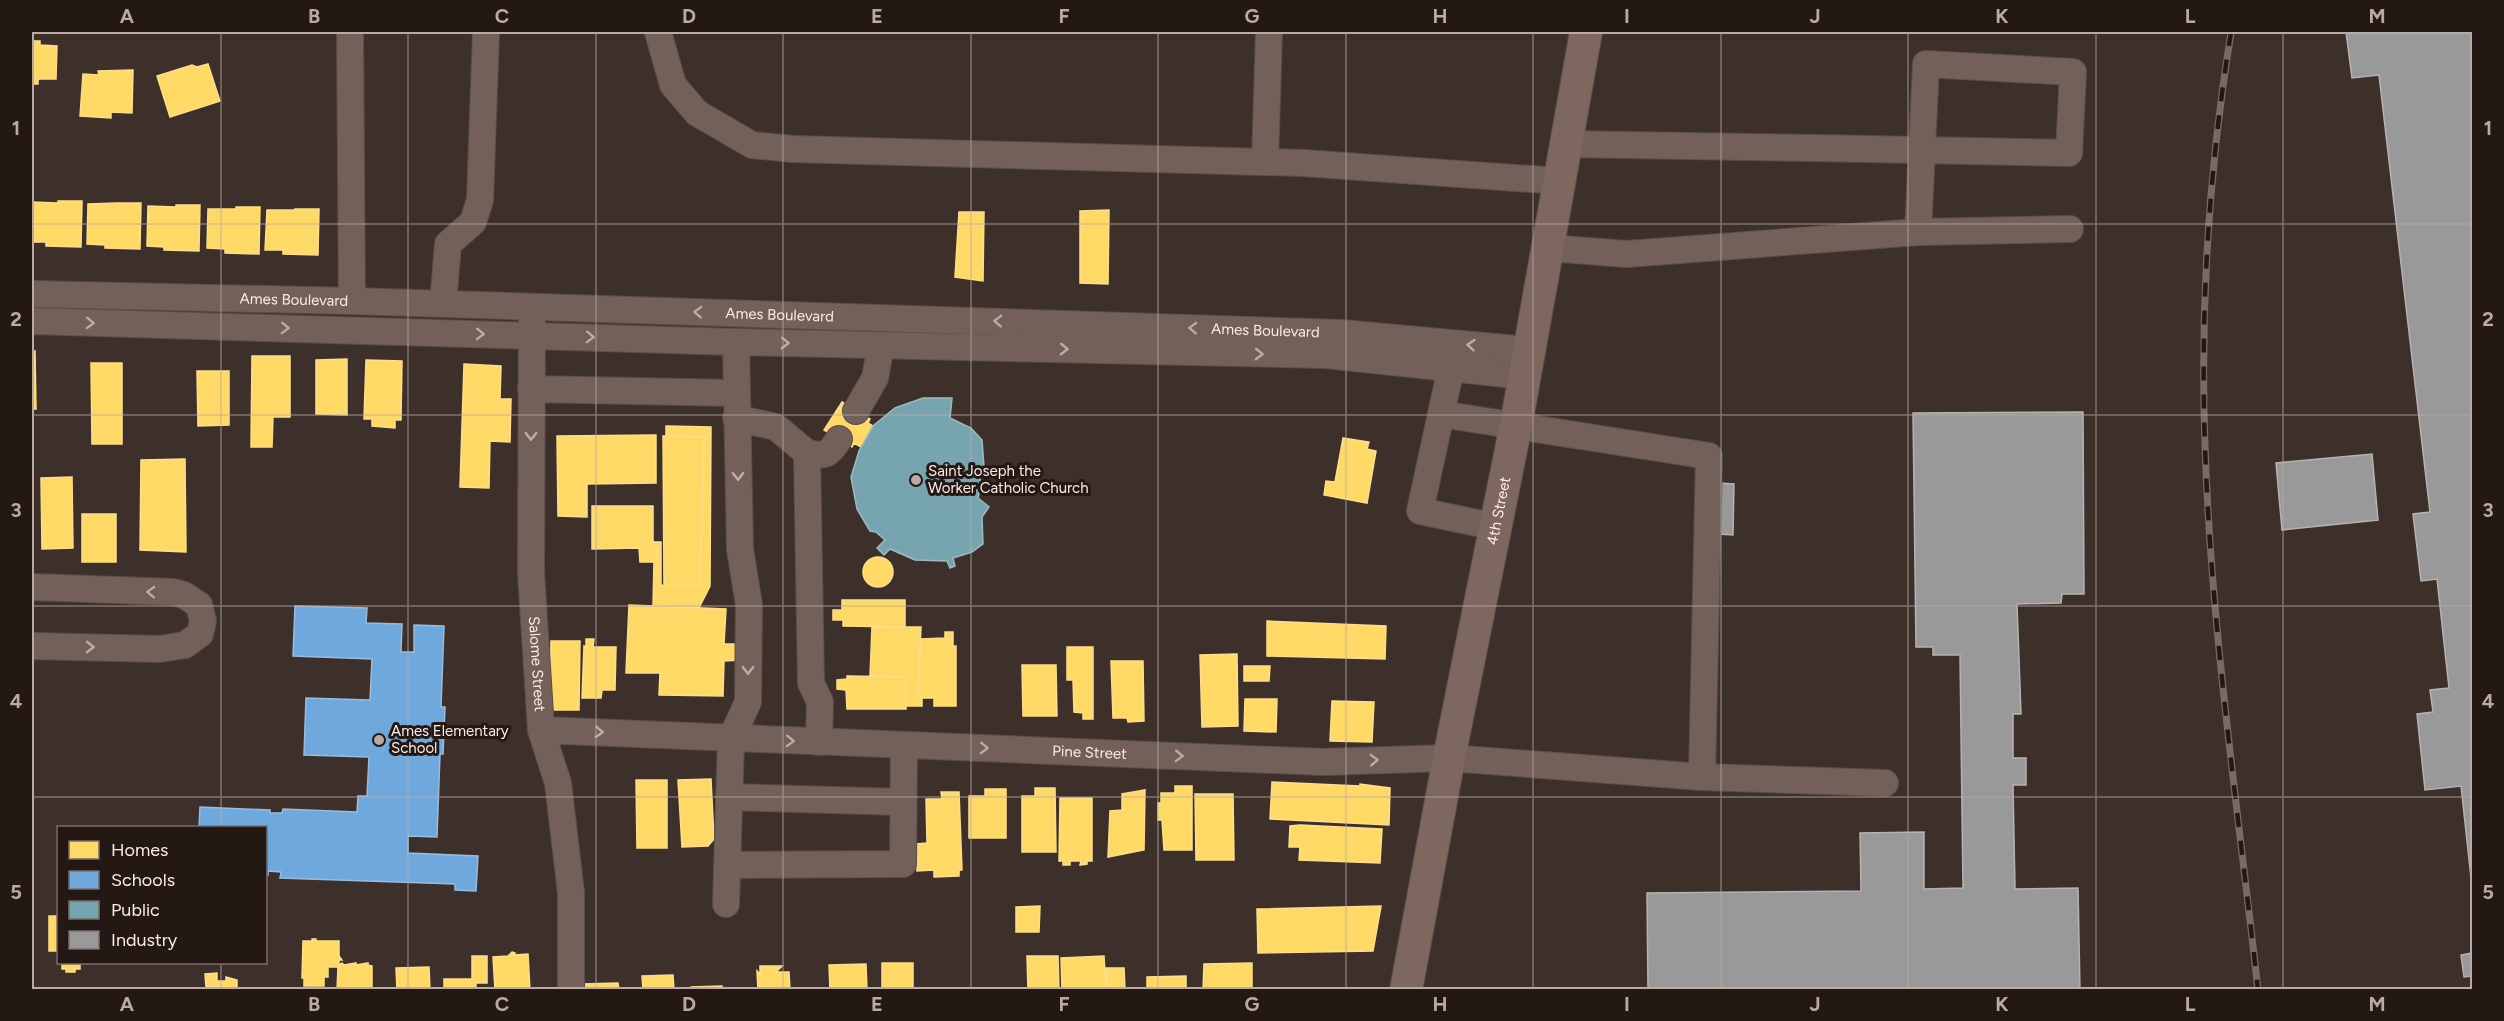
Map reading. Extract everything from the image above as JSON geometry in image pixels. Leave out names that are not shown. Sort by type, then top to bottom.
[{"type":"main road","name":"4th Street","points":[[1406,990],[1449,758],[1516,425],[1586,32]]},
{"type":"street","points":[[350,32],[352,301]]},
{"type":"street","points":[[443,304],[448,244],[473,222],[480,200],[486,32]]},
{"type":"street","points":[[658,32],[673,85],[696,113],[752,145],[793,149],[1265,162],[1559,181]]},
{"type":"street","points":[[1265,162],[1269,32]]},
{"type":"street","points":[[1566,144],[1922,150],[2069,153],[2073,72],[1926,64],[1922,150],[1918,232]]},
{"type":"street","points":[[1548,248],[1627,255],[1918,232],[2070,229]]},
{"type":"street","name":"Ames Boulevard","points":[[32,294],[533,306],[1341,333],[1527,363]]},
{"type":"street","name":"Salome Street","points":[[533,306],[531,572],[541,730],[558,783],[571,893],[571,990]]},
{"type":"street","name":"Ames Boulevard","points":[[32,321],[736,342],[1326,355],[1451,368],[1527,363]]},
{"type":"street","points":[[726,904],[731,739],[748,702],[750,605],[740,549],[736,342]]},
{"type":"street","points":[[856,411],[875,378],[881,345]]},
{"type":"street","points":[[1451,368],[1420,511],[1496,527]]},
{"type":"street","points":[[531,389],[736,405],[776,427],[807,453],[824,456],[830,453],[839,439]]},
{"type":"street","points":[[1441,414],[1709,456],[1702,777]]},
{"type":"street","points":[[807,453],[811,683],[820,702],[819,742]]},
{"type":"street","points":[[32,587],[173,592],[184,595],[198,605],[202,621],[200,634],[185,645],[160,649],[32,646]]},
{"type":"street","name":"Pine Street","points":[[541,730],[1323,762],[1449,758],[1702,777],[1885,783]]},
{"type":"street","points":[[728,865],[903,864],[904,745]]},
{"type":"street","points":[[729,797],[903,802]]},
{"type":"building: Homes","points":[[32,41],[40,41],[40,45],[57,46],[56,79],[38,79],[38,84],[32,84]]},
{"type":"building: Homes","points":[[208,64],[220,101],[170,117],[157,76],[192,65],[197,67]]},
{"type":"building: Homes","points":[[133,70],[132,113],[111,112],[111,118],[80,116],[83,74],[99,75],[98,71]]},
{"type":"building: Homes","points":[[58,201],[82,201],[81,247],[46,246],[46,242],[32,242],[32,202],[58,203]]},
{"type":"building: Homes","points":[[141,203],[140,249],[105,248],[105,245],[87,244],[88,204]]},
{"type":"building: Homes","points":[[176,205],[200,205],[199,251],[164,250],[164,247],[147,246],[148,206],[176,207]]},
{"type":"building: Homes","points":[[236,207],[260,207],[259,254],[225,253],[225,249],[207,248],[208,209],[236,209]]},
{"type":"building: Homes","points":[[319,209],[318,255],[283,254],[283,250],[265,250],[267,210]]},
{"type":"building: Homes","points":[[1109,210],[1108,284],[1080,283],[1080,211]]},
{"type":"building: Homes","points":[[959,212],[984,212],[983,281],[955,277]]},
{"type":"building: Homes","points":[[32,351],[35,351],[36,409],[32,409]]},
{"type":"building: Homes","points":[[252,356],[290,356],[290,417],[273,417],[272,447],[251,447]]},
{"type":"building: Homes","points":[[347,359],[347,415],[316,414],[316,360]]},
{"type":"building: Homes","points":[[366,360],[402,361],[401,420],[395,420],[395,428],[372,426],[372,419],[364,419]]},
{"type":"building: Homes","points":[[91,363],[122,363],[122,444],[92,444]]},
{"type":"building: Homes","points":[[464,364],[501,366],[500,399],[511,399],[510,442],[490,441],[489,488],[460,487]]},
{"type":"building: Homes","points":[[197,371],[229,371],[229,425],[198,426]]},
{"type":"building: Homes","points":[[842,402],[870,419],[868,423],[873,426],[861,447],[854,443],[852,447],[824,430]]},
{"type":"building: Homes","points":[[666,426],[711,427],[710,586],[699,608],[653,606],[654,562],[657,562],[657,548],[654,548],[653,542],[661,542],[661,585],[700,586],[704,437],[666,436]]},
{"type":"building: Homes","points":[[656,435],[656,483],[587,484],[587,517],[558,516],[557,436]]},
{"type":"building: Homes","points":[[663,436],[704,437],[700,586],[664,585]]},
{"type":"building: Homes","points":[[1343,438],[1369,442],[1367,449],[1376,451],[1367,503],[1324,495],[1326,481],[1335,482]]},
{"type":"building: Homes","points":[[185,459],[186,552],[140,550],[141,460]]},
{"type":"building: Homes","points":[[72,477],[73,548],[42,549],[41,478]]},
{"type":"building: Homes","points":[[592,506],[653,506],[653,542],[654,548],[657,548],[657,562],[640,562],[639,548],[592,549]]},
{"type":"building: Homes","points":[[82,514],[116,514],[116,562],[82,562]]},
{"type":"building: Homes","points":[[878,557],[889,561],[893,572],[889,583],[878,587],[867,583],[863,572],[867,561]]},
{"type":"building: Homes","points":[[842,600],[905,600],[905,627],[843,626],[843,620],[833,620],[833,610],[842,610]]},
{"type":"building: Homes","points":[[629,605],[726,609],[724,644],[736,644],[740,660],[724,661],[723,696],[659,695],[660,673],[626,673]]},
{"type":"building: Homes","points":[[1267,621],[1386,626],[1385,659],[1267,656]]},
{"type":"building: Homes","points":[[872,627],[921,627],[918,698],[922,698],[922,706],[906,706],[906,677],[870,676]]},
{"type":"building: Homes","points":[[945,632],[953,632],[953,646],[956,646],[956,706],[934,706],[934,698],[918,698],[919,648],[921,648],[921,639],[945,638]]},
{"type":"building: Homes","points":[[586,639],[594,639],[593,647],[616,647],[615,690],[602,690],[601,698],[582,698]]},
{"type":"building: Homes","points":[[551,641],[580,641],[579,710],[550,710]]},
{"type":"building: Homes","points":[[1067,647],[1093,647],[1093,719],[1083,719],[1083,713],[1074,712],[1073,680],[1067,680]]},
{"type":"building: Homes","points":[[1237,654],[1238,726],[1202,727],[1200,655]]},
{"type":"building: Homes","points":[[1111,661],[1143,661],[1144,721],[1128,722],[1127,718],[1113,718]]},
{"type":"building: Homes","points":[[1022,665],[1056,665],[1057,716],[1023,716]]},
{"type":"building: Homes","points":[[1244,666],[1270,666],[1269,681],[1244,681]]},
{"type":"building: Homes","points":[[847,676],[906,677],[906,709],[847,709],[846,690],[837,689],[837,680],[847,679]]},
{"type":"building: Homes","points":[[1245,699],[1277,699],[1276,732],[1244,731]]},
{"type":"building: Homes","points":[[1332,701],[1374,702],[1372,742],[1330,741]]},
{"type":"building: Homes","points":[[711,779],[714,839],[708,846],[682,847],[678,780]]},
{"type":"building: Homes","points":[[636,780],[667,780],[667,848],[637,848]]},
{"type":"building: Homes","points":[[1272,782],[1360,786],[1360,784],[1390,788],[1389,825],[1270,819]]},
{"type":"building: Homes","points":[[1175,786],[1192,786],[1192,850],[1164,850],[1162,820],[1158,820],[1158,803],[1161,803],[1161,793],[1175,793]]},
{"type":"building: Homes","points":[[1035,788],[1055,788],[1056,852],[1022,852],[1022,796],[1035,796]]},
{"type":"building: Homes","points":[[985,789],[1006,789],[1006,838],[969,838],[969,796],[985,796]]},
{"type":"building: Homes","points":[[1145,790],[1144,850],[1108,857],[1110,811],[1122,810],[1122,794]]},
{"type":"building: Homes","points":[[941,792],[959,792],[962,870],[959,870],[959,876],[934,877],[934,870],[917,871],[916,844],[927,843],[926,799],[942,799]]},
{"type":"building: Homes","points":[[1195,794],[1233,794],[1234,860],[1196,860]]},
{"type":"building: Homes","points":[[1060,798],[1092,798],[1092,861],[1087,861],[1087,864],[1080,865],[1081,861],[1070,861],[1070,865],[1063,865],[1063,861],[1059,861]]},
{"type":"building: Homes","points":[[1290,826],[1382,829],[1380,863],[1299,860],[1300,847],[1289,847]]},
{"type":"building: Homes","points":[[1040,906],[1039,932],[1016,932],[1016,907]]},
{"type":"building: Homes","points":[[1381,906],[1373,951],[1258,953],[1257,909]]},
{"type":"building: Homes","points":[[49,916],[57,916],[57,951],[49,951]]},
{"type":"building: Homes","points":[[312,939],[339,941],[339,956],[342,960],[339,960],[339,965],[368,963],[372,966],[372,990],[337,990],[338,967],[328,967],[328,977],[324,977],[324,986],[304,986],[304,978],[302,978],[303,941],[312,941]]},
{"type":"building: Homes","points":[[512,952],[515,953],[513,955],[528,954],[530,990],[495,990],[493,957],[508,956]]},
{"type":"building: Homes","points":[[472,956],[487,956],[487,983],[476,983],[476,990],[444,990],[444,979],[472,979]]},
{"type":"building: Homes","points":[[1027,956],[1058,956],[1059,990],[1028,990]]},
{"type":"building: Homes","points":[[1104,956],[1106,990],[1062,990],[1061,958]]},
{"type":"building: Homes","points":[[882,963],[913,963],[913,990],[882,990]]},
{"type":"building: Homes","points":[[1252,963],[1252,988],[1203,990],[1204,964]]},
{"type":"building: Homes","points":[[62,964],[80,964],[80,969],[75,969],[75,972],[66,972],[66,969],[62,969]]},
{"type":"building: Homes","points":[[866,964],[867,990],[830,990],[829,965]]},
{"type":"building: Homes","points":[[760,966],[782,966],[776,972],[789,972],[790,990],[758,990],[757,971],[760,974]]},
{"type":"building: Homes","points":[[429,967],[430,990],[397,990],[396,968]]},
{"type":"building: Homes","points":[[1106,968],[1124,968],[1125,990],[1107,990]]},
{"type":"building: Homes","points":[[217,973],[217,981],[226,981],[226,977],[237,980],[237,990],[217,990],[220,986],[206,987],[205,974]]},
{"type":"building: Homes","points":[[673,975],[674,990],[643,990],[642,976]]},
{"type":"building: Homes","points":[[1186,976],[1186,990],[1147,990],[1147,977]]},
{"type":"building: Homes","points":[[618,983],[619,990],[583,990],[583,984]]},
{"type":"building: Homes","points":[[722,986],[722,990],[691,990],[691,987]]},
{"type":"building: Schools","points":[[295,606],[367,608],[366,623],[402,624],[401,652],[414,652],[414,625],[444,626],[441,707],[445,707],[443,754],[440,754],[437,837],[408,836],[408,853],[478,856],[476,891],[455,890],[455,884],[280,878],[281,872],[268,871],[267,875],[267,826],[199,826],[200,807],[270,810],[270,813],[282,813],[283,809],[357,812],[358,796],[367,796],[369,757],[304,755],[306,698],[370,700],[372,659],[293,656]]},
{"type":"building: Public","name":"Saint Joseph the Worker Catholic Church","points":[[923,398],[952,398],[950,418],[971,428],[982,440],[984,467],[978,469],[981,483],[978,498],[989,507],[982,517],[983,544],[972,552],[953,558],[955,566],[950,568],[947,561],[915,560],[890,549],[884,555],[877,548],[885,540],[876,532],[870,531],[857,509],[851,477],[859,451],[873,426],[895,408]]},
{"type":"building: Industry","points":[[2346,32],[2472,32],[2472,887],[2461,786],[2425,790],[2417,714],[2433,712],[2430,690],[2449,688],[2437,579],[2421,581],[2413,514],[2430,512],[2379,75],[2352,78]]},
{"type":"building: Industry","points":[[2083,412],[2084,594],[2062,594],[2061,603],[2017,604],[2021,714],[2013,714],[2013,758],[2026,758],[2026,785],[2013,785],[2015,889],[2078,888],[2080,990],[1648,990],[1647,893],[1861,891],[1860,833],[1924,832],[1924,889],[1963,888],[1960,655],[1933,655],[1933,647],[1916,647],[1913,413]]},
{"type":"building: Industry","points":[[2372,454],[2378,520],[2282,530],[2276,463]]},
{"type":"building: Industry","points":[[1719,483],[1734,484],[1733,535],[1718,534]]},
{"type":"building: Industry","points":[[2472,953],[2472,976],[2464,977],[2461,955]]},
{"type":"railway","points":[[2231,32],[2217,135],[2208,238],[2204,342],[2205,446],[2219,650],[2258,990]]},
{"type":"place","name":"Saint Joseph the Worker Catholic Church","points":[[916,480]]},
{"type":"place","name":"Ames Elementary School","points":[[379,740]]}]
